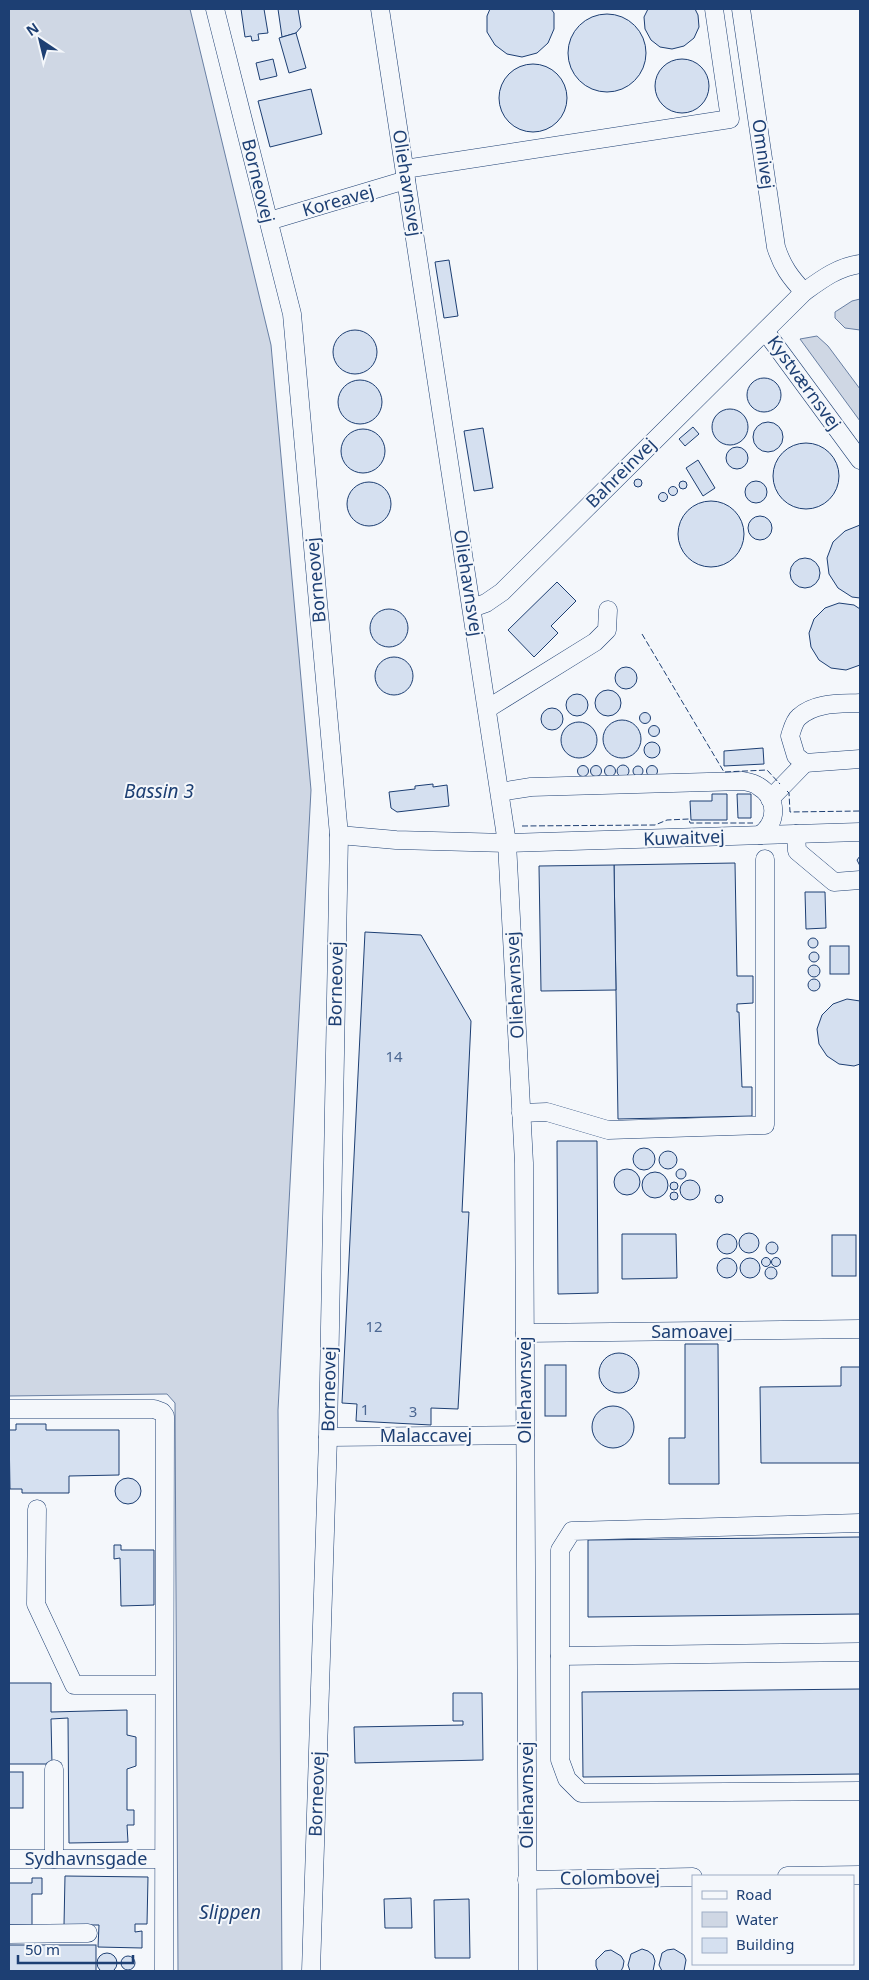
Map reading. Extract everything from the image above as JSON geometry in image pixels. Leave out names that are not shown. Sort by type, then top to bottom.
[{"type":"street","name":"Borneovej","points":[[215,9],[292,314],[338,835],[328,1436],[311,1971]]},
{"type":"street","name":"Oliehavnsvej","points":[[380,9],[508,843],[524,1163],[528,1971]]},
{"type":"street","name":"Koreavej","points":[[269,221],[406,175],[730,119],[714,9]]},
{"type":"street","name":"Omnivej","points":[[741,9],[776,247],[789,276],[804,292]]},
{"type":"street","points":[[765,331],[804,292],[828,275],[851,265],[860,264]]},
{"type":"street","name":"Bahreinvej","points":[[472,608],[486,603],[502,592],[765,331]]},
{"type":"street","name":"Kystværnsvej","points":[[765,331],[860,460]]},
{"type":"street","points":[[487,709],[595,642],[607,630],[608,610]]},
{"type":"street","points":[[805,763],[796,756],[790,736],[797,718],[827,704],[860,703]]},
{"type":"street","points":[[770,799],[805,763],[860,759]]},
{"type":"street","points":[[500,792],[531,787],[743,781],[757,785],[767,793],[770,799],[774,815],[772,824],[760,835]]},
{"type":"street","name":"Kuwaitvej","points":[[338,835],[396,840],[508,843],[860,832]]},
{"type":"street","points":[[796,834],[797,851],[834,882],[860,880]]},
{"type":"street","points":[[521,1113],[547,1112],[608,1130],[765,1125],[765,859]]},
{"type":"street","name":"Samoavej","points":[[525,1333],[860,1329]]},
{"type":"street","points":[[9,1409],[154,1409],[159,1410],[165,1416],[164,1971]]},
{"type":"street","name":"Malaccavej","points":[[328,1436],[525,1435]]},
{"type":"street","points":[[37,1509],[36,1604],[74,1685],[164,1685]]},
{"type":"street","points":[[860,1523],[572,1531],[560,1550],[560,1760],[567,1779],[582,1793],[860,1791]]},
{"type":"street","points":[[560,1656],[860,1652]]},
{"type":"street","points":[[54,1769],[54,1859]]},
{"type":"street","name":"Sydhavnsgade","points":[[9,1859],[163,1859]]},
{"type":"street","name":"Colombovej","points":[[527,1880],[692,1878]]},
{"type":"street","points":[[9,1934],[88,1933]]},
{"type":"water","name":"Bassin 3","points":[[9,9],[190,9],[271,345],[311,790],[278,1410],[282,1971],[178,1971],[175,1403],[167,1394],[9,1396]]},
{"type":"water","points":[[860,299],[860,330],[845,328],[835,318],[835,312],[852,301]]},
{"type":"water","points":[[817,336],[828,346],[860,389],[860,421],[800,339]]},
{"type":"building","points":[[241,9],[264,9],[268,33],[258,34],[259,40],[252,41],[251,36],[245,37]]},
{"type":"building","points":[[278,9],[298,9],[301,27],[296,33],[282,37]]},
{"type":"building","points":[[490,9],[551,9],[554,13],[554,29],[548,43],[537,53],[522,57],[507,54],[495,45],[487,32],[487,16]]},
{"type":"building","points":[[648,9],[695,9],[698,15],[699,27],[694,38],[684,46],[672,49],[660,47],[651,40],[645,29],[644,17]]},
{"type":"building","points":[[607,14],[622,17],[639,31],[643,38],[646,53],[643,68],[629,85],[622,89],[607,92],[592,89],[575,75],[571,68],[568,53],[571,38],[585,21],[592,17]]},
{"type":"building","points":[[296,33],[306,68],[289,73],[279,38]]},
{"type":"building","points":[[273,59],[277,76],[260,80],[256,63]]},
{"type":"building","points":[[677,59],[687,59],[697,63],[705,71],[709,86],[705,101],[697,109],[687,113],[677,113],[667,109],[659,101],[655,91],[655,81],[659,71],[667,63]]},
{"type":"building","points":[[533,64],[546,67],[557,74],[564,85],[567,98],[564,111],[557,122],[546,129],[533,132],[520,129],[509,122],[502,111],[499,98],[502,85],[509,74],[520,67]]},
{"type":"building","points":[[311,89],[322,134],[270,147],[258,101]]},
{"type":"building","points":[[449,260],[458,316],[444,318],[435,262]]},
{"type":"building","points":[[355,330],[367,334],[373,340],[377,352],[373,364],[367,370],[355,374],[343,370],[337,364],[333,352],[337,340],[343,334]]},
{"type":"building","points":[[764,378],[776,383],[781,395],[776,407],[764,412],[752,407],[747,395],[752,383]]},
{"type":"building","points":[[360,380],[372,384],[378,390],[382,402],[378,414],[372,420],[360,424],[348,420],[342,414],[338,402],[342,390],[348,384]]},
{"type":"building","points":[[730,409],[742,415],[748,427],[742,439],[730,445],[718,439],[712,427],[718,415]]},
{"type":"building","points":[[768,422],[779,426],[783,437],[779,448],[768,452],[757,448],[753,437],[757,426]]},
{"type":"building","points":[[693,427],[699,434],[685,446],[679,439]]},
{"type":"building","points":[[483,428],[493,488],[474,491],[464,431]]},
{"type":"building","points":[[363,429],[375,433],[381,439],[385,451],[381,463],[375,469],[363,473],[351,469],[345,463],[341,451],[345,439],[351,433]]},
{"type":"building","points":[[806,443],[819,446],[829,453],[836,463],[839,476],[836,489],[829,499],[819,506],[806,509],[793,506],[783,499],[776,489],[773,476],[776,463],[783,453],[793,446]]},
{"type":"building","points":[[737,447],[745,450],[748,458],[745,466],[737,469],[729,466],[726,458],[729,450]]},
{"type":"building","points":[[698,460],[715,488],[703,496],[686,468]]},
{"type":"building","points":[[638,479],[642,483],[638,487],[634,483]]},
{"type":"building","points":[[683,481],[687,485],[683,489],[679,485]]},
{"type":"building","points":[[756,481],[764,484],[767,492],[764,500],[756,503],[748,500],[745,492],[748,484]]},
{"type":"building","points":[[369,482],[381,486],[387,492],[391,504],[387,516],[381,522],[369,526],[357,522],[351,516],[347,504],[351,492],[357,486]]},
{"type":"building","points":[[673,486],[678,491],[673,496],[668,491]]},
{"type":"building","points":[[663,492],[668,497],[663,502],[658,497]]},
{"type":"building","points":[[711,501],[724,504],[734,511],[741,521],[744,534],[741,547],[734,557],[724,564],[711,567],[698,564],[688,557],[681,547],[678,534],[681,521],[688,511],[698,504]]},
{"type":"building","points":[[760,516],[765,517],[771,523],[771,533],[765,539],[760,540],[755,539],[749,533],[748,528],[749,523],[755,517]]},
{"type":"building","points":[[860,525],[860,598],[852,597],[838,588],[829,574],[827,558],[833,542],[845,531]]},
{"type":"building","points":[[805,558],[811,559],[819,567],[819,579],[811,587],[805,588],[799,587],[791,579],[790,573],[791,567],[799,559]]},
{"type":"building","points":[[557,582],[576,601],[551,626],[558,633],[534,657],[508,630]]},
{"type":"building","points":[[839,603],[854,605],[860,609],[860,665],[846,670],[831,668],[819,660],[811,647],[809,633],[814,619],[825,608]]},
{"type":"building","points":[[389,609],[402,615],[408,628],[402,641],[389,647],[376,641],[370,628],[376,615]]},
{"type":"building","points":[[394,657],[407,663],[413,676],[407,689],[394,695],[381,689],[375,676],[381,663]]},
{"type":"building","points":[[626,667],[634,670],[637,678],[634,686],[626,689],[618,686],[615,678],[618,670]]},
{"type":"building","points":[[608,690],[617,694],[621,703],[617,712],[608,716],[599,712],[595,703],[599,694]]},
{"type":"building","points":[[577,694],[585,697],[588,705],[585,713],[577,716],[569,713],[566,705],[569,697]]},
{"type":"building","points":[[552,708],[560,711],[563,719],[560,727],[552,730],[544,727],[541,719],[544,711]]},
{"type":"building","points":[[643,713],[647,713],[650,718],[649,722],[643,723],[640,720],[640,716]]},
{"type":"building","points":[[622,720],[635,726],[641,739],[635,752],[622,758],[609,752],[603,739],[609,726]]},
{"type":"building","points":[[579,722],[586,723],[592,727],[596,733],[596,747],[592,753],[586,757],[579,758],[572,757],[566,753],[562,747],[561,740],[562,733],[566,727],[572,723]]},
{"type":"building","points":[[652,726],[656,726],[659,731],[658,735],[652,736],[649,733],[649,729]]},
{"type":"building","points":[[652,742],[660,750],[652,758],[644,750]]},
{"type":"building","points":[[763,748],[764,764],[724,766],[724,751]]},
{"type":"building","points":[[583,765],[589,771],[583,777],[577,771]]},
{"type":"building","points":[[596,765],[602,771],[596,777],[590,771]]},
{"type":"building","points":[[610,765],[616,771],[610,777],[604,771]]},
{"type":"building","points":[[621,765],[625,765],[629,771],[625,777],[621,777],[617,773],[617,769]]},
{"type":"building","points":[[636,766],[640,766],[643,771],[642,775],[636,776],[633,773],[633,769]]},
{"type":"building","points":[[650,766],[654,766],[657,771],[656,775],[650,776],[647,773],[647,769]]},
{"type":"building","points":[[433,784],[433,787],[447,785],[449,806],[397,812],[391,808],[389,792],[415,789],[415,786]]},
{"type":"building","points":[[712,794],[727,794],[727,820],[691,820],[690,801],[712,801]]},
{"type":"building","points":[[737,794],[751,794],[751,818],[738,818]]},
{"type":"building","points":[[735,863],[737,976],[753,976],[753,1003],[737,1004],[737,1012],[739,1012],[742,1087],[752,1087],[752,1116],[618,1119],[614,865]]},
{"type":"building","points":[[614,865],[616,990],[541,991],[539,866]]},
{"type":"building","points":[[805,892],[825,892],[826,928],[806,929]]},
{"type":"building","points":[[365,932],[421,935],[471,1021],[462,1212],[469,1212],[458,1409],[431,1408],[431,1425],[356,1421],[357,1404],[342,1403]]},
{"type":"building","points":[[811,938],[815,938],[818,943],[817,947],[811,948],[808,945],[808,941]]},
{"type":"building","points":[[830,946],[849,946],[849,974],[830,974]]},
{"type":"building","points":[[812,952],[816,952],[819,957],[818,961],[812,962],[809,959],[809,955]]},
{"type":"building","points":[[812,965],[816,965],[820,971],[816,977],[812,977],[808,973],[808,969]]},
{"type":"building","points":[[812,979],[816,979],[820,985],[816,991],[812,991],[808,987],[808,983]]},
{"type":"building","points":[[847,999],[860,1001],[860,1064],[854,1066],[839,1064],[827,1056],[819,1044],[817,1029],[822,1015],[833,1004]]},
{"type":"building","points":[[557,1141],[597,1141],[598,1293],[558,1294]]},
{"type":"building","points":[[644,1148],[652,1151],[655,1159],[652,1167],[644,1170],[636,1167],[633,1159],[636,1151]]},
{"type":"building","points":[[668,1151],[674,1154],[677,1160],[674,1166],[668,1169],[662,1166],[659,1160],[662,1154]]},
{"type":"building","points":[[627,1169],[636,1173],[640,1182],[636,1191],[627,1195],[618,1191],[614,1182],[618,1173]]},
{"type":"building","points":[[681,1169],[686,1174],[681,1179],[676,1174]]},
{"type":"building","points":[[655,1172],[664,1176],[668,1185],[664,1194],[655,1198],[646,1194],[642,1185],[646,1176]]},
{"type":"building","points":[[690,1180],[697,1183],[700,1190],[697,1197],[690,1200],[683,1197],[680,1190],[683,1183]]},
{"type":"building","points":[[674,1182],[678,1186],[674,1190],[670,1186]]},
{"type":"building","points":[[674,1192],[678,1196],[674,1200],[670,1196]]},
{"type":"building","points":[[719,1195],[723,1199],[719,1203],[715,1199]]},
{"type":"building","points":[[745,1233],[753,1233],[759,1239],[759,1247],[753,1253],[745,1253],[739,1247],[739,1239]]},
{"type":"building","points":[[622,1234],[676,1234],[677,1278],[622,1279]]},
{"type":"building","points":[[723,1234],[731,1234],[737,1240],[737,1248],[731,1254],[723,1254],[717,1248],[717,1240]]},
{"type":"building","points":[[832,1235],[856,1235],[856,1276],[832,1276]]},
{"type":"building","points":[[770,1242],[774,1242],[778,1248],[774,1254],[770,1254],[766,1250],[766,1246]]},
{"type":"building","points":[[723,1258],[731,1258],[737,1264],[737,1272],[731,1278],[723,1278],[717,1272],[717,1264]]},
{"type":"building","points":[[746,1258],[754,1258],[760,1264],[760,1272],[754,1278],[746,1278],[740,1272],[740,1264]]},
{"type":"building","points":[[766,1258],[770,1262],[766,1266],[762,1262]]},
{"type":"building","points":[[776,1258],[780,1262],[776,1266],[772,1262]]},
{"type":"building","points":[[769,1267],[773,1267],[777,1273],[773,1279],[769,1279],[765,1275],[765,1271]]},
{"type":"building","points":[[685,1344],[718,1344],[719,1484],[669,1484],[669,1438],[685,1438]]},
{"type":"building","points":[[623,1353],[630,1356],[636,1362],[639,1373],[638,1381],[630,1390],[623,1393],[615,1393],[608,1390],[600,1381],[599,1369],[602,1362],[611,1354]]},
{"type":"building","points":[[545,1365],[566,1365],[566,1416],[545,1416]]},
{"type":"building","points":[[841,1367],[860,1367],[860,1463],[761,1463],[760,1387],[841,1386]]},
{"type":"building","points":[[613,1406],[628,1412],[634,1427],[628,1442],[613,1448],[598,1442],[592,1427],[598,1412]]},
{"type":"building","points":[[16,1424],[46,1424],[46,1430],[119,1430],[119,1475],[69,1476],[69,1493],[22,1493],[22,1489],[10,1489],[9,1430],[16,1430]]},
{"type":"building","points":[[128,1478],[137,1482],[141,1491],[137,1500],[128,1504],[119,1500],[115,1491],[119,1482]]},
{"type":"building","points":[[860,1537],[860,1614],[588,1617],[588,1540]]},
{"type":"building","points":[[114,1545],[121,1545],[121,1550],[154,1550],[154,1605],[121,1606],[120,1558],[114,1559]]},
{"type":"building","points":[[9,1683],[51,1683],[51,1712],[127,1710],[127,1735],[136,1737],[136,1766],[127,1769],[127,1810],[134,1810],[134,1825],[127,1825],[128,1842],[69,1843],[68,1718],[51,1719],[52,1764],[9,1764]]},
{"type":"building","points":[[860,1689],[860,1774],[583,1777],[582,1692]]},
{"type":"building","points":[[453,1693],[482,1693],[483,1760],[355,1763],[354,1727],[463,1725],[463,1721],[453,1721]]},
{"type":"building","points":[[9,1772],[23,1772],[23,1808],[9,1808]]},
{"type":"building","points":[[65,1876],[148,1877],[147,1924],[135,1924],[135,1932],[142,1931],[142,1948],[98,1947],[99,1925],[64,1925]]},
{"type":"building","points":[[32,1878],[42,1878],[42,1894],[32,1894],[32,1925],[9,1925],[9,1883],[32,1883]]},
{"type":"building","points":[[411,1898],[412,1928],[385,1928],[384,1899]]},
{"type":"building","points":[[469,1899],[470,1958],[435,1958],[434,1900]]},
{"type":"building","points":[[9,1945],[96,1945],[96,1971],[9,1971]]},
{"type":"building","points":[[642,1949],[653,1955],[655,1961],[653,1971],[630,1971],[628,1965],[631,1954]]},
{"type":"building","points":[[674,1949],[684,1955],[686,1960],[684,1971],[662,1971],[659,1965],[662,1953]]},
{"type":"building","points":[[611,1950],[621,1956],[624,1961],[621,1971],[598,1971],[596,1960],[605,1951]]},
{"type":"building","points":[[107,1953],[114,1956],[117,1963],[114,1970],[107,1973],[100,1970],[97,1963],[100,1956]]},
{"type":"building","points":[[125,1956],[131,1956],[135,1963],[131,1970],[125,1970],[121,1966],[121,1960]]},
{"type":"fence","points":[[642,634],[724,772],[767,770],[780,784]]},
{"type":"fence","points":[[787,791],[789,793],[790,812],[860,811]]},
{"type":"fence","points":[[522,826],[655,825],[667,820],[689,819],[690,823],[753,823]]},
{"type":"water label","name":"Slippen","points":[[230,1912]]}]
